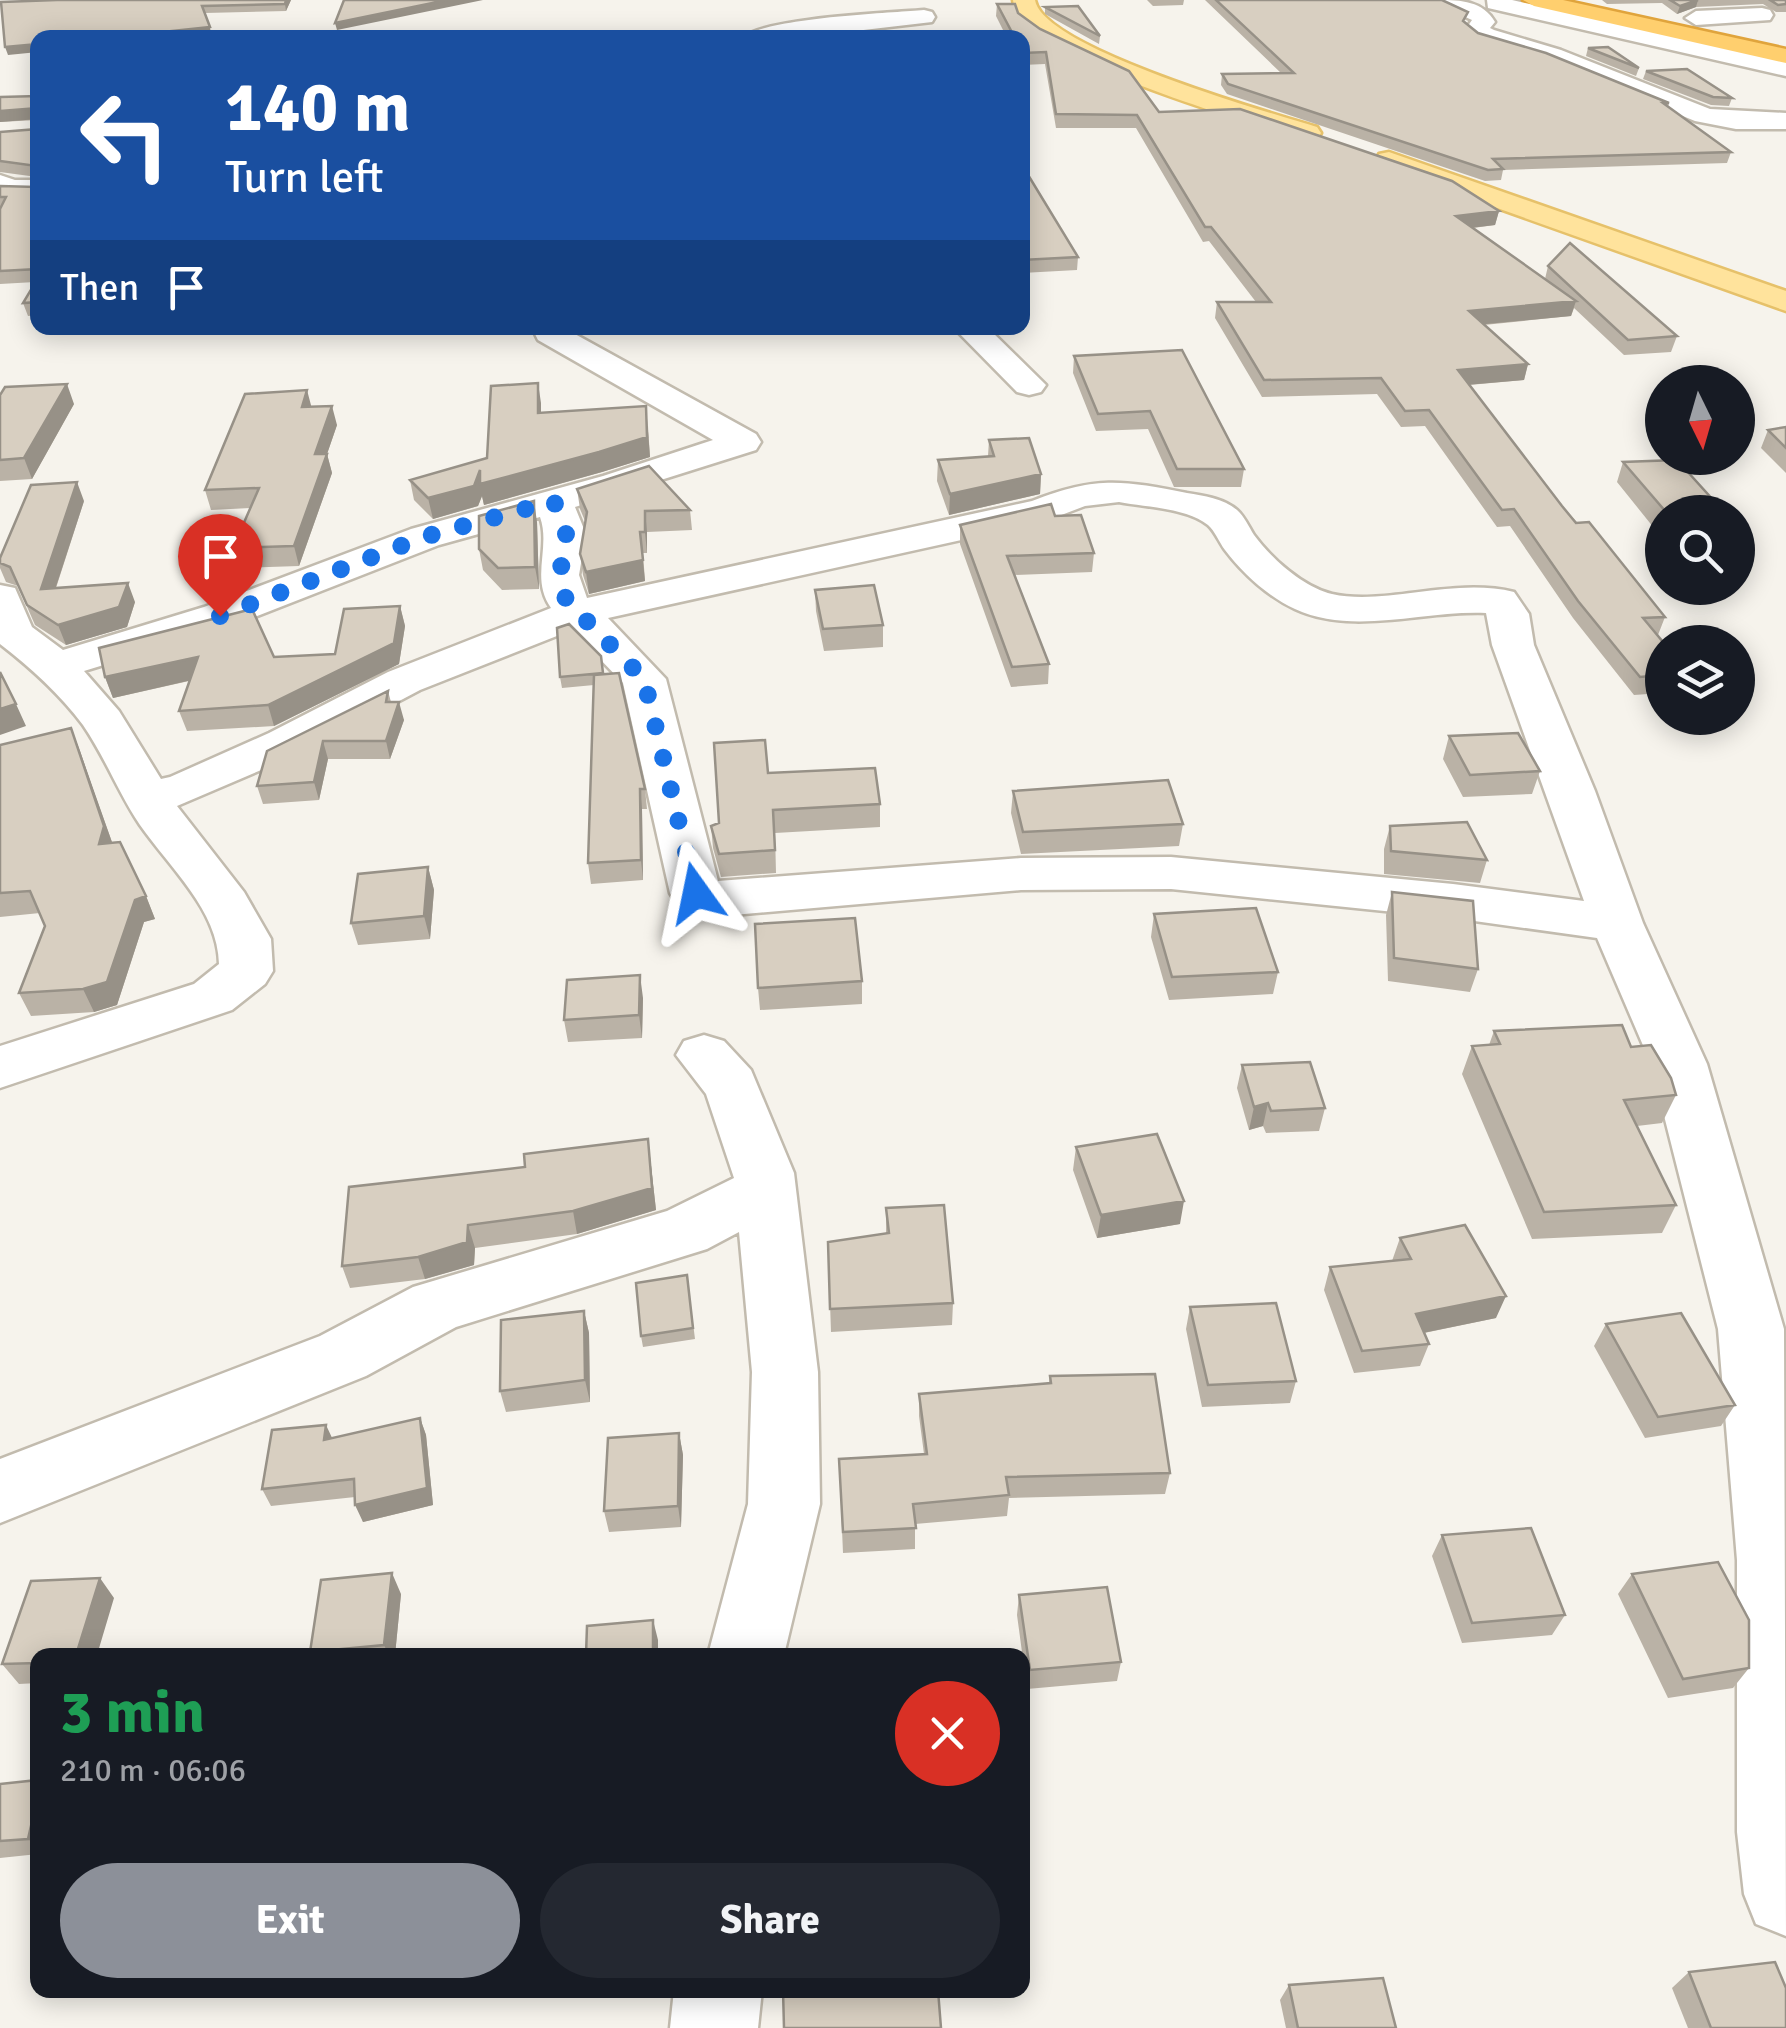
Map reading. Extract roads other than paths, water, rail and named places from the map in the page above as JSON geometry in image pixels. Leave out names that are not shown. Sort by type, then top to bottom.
[{"type":"highway","points":[[1534,0],[1786,56]]},
{"type":"highway","points":[[1580,0],[1786,44]]},
{"type":"main road","points":[[1024,0],[1028,17],[1049,34],[1148,80],[1347,146],[1786,302]]},
{"type":"street","points":[[828,25],[869,0]]},
{"type":"street","points":[[1484,0],[1786,69]]},
{"type":"street","points":[[1610,0],[1786,36]]},
{"type":"street","points":[[1733,0],[1762,15]]},
{"type":"street","points":[[1449,2],[1481,16],[1484,22],[1476,30],[1553,55],[1704,116],[1736,122],[1786,122]]},
{"type":"street","points":[[1696,18],[1786,14]]},
{"type":"street","points":[[799,30],[924,17]]},
{"type":"street","points":[[0,184],[30,188]]},
{"type":"street","points":[[56,666],[220,616],[424,537],[742,442],[553,335]]},
{"type":"street","points":[[977,335],[1030,386]]},
{"type":"street","points":[[147,799],[286,743],[404,681],[576,613],[1043,510],[1078,496],[1119,491],[1207,508],[1225,519],[1242,546],[1281,584],[1313,602],[1346,608],[1459,599],[1498,601],[1508,614],[1513,646],[1571,791],[1617,923],[1679,1064],[1751,1329],[1773,1560],[1778,1832],[1786,1894]]},
{"type":"street","points":[[554,501],[566,534],[560,575],[566,600],[644,679],[696,893],[722,899],[1021,874],[1171,873],[1453,900],[1617,923]]},
{"type":"street","points":[[0,597],[13,633],[56,666],[103,721],[147,799],[226,904],[245,940],[246,971],[213,996],[146,1022],[0,1067]]},
{"type":"street","points":[[54,736],[103,721]]},
{"type":"street","points":[[704,1055],[731,1084],[764,1172],[785,1372],[784,1504],[748,1648]]},
{"type":"street","points":[[0,1490],[343,1356],[436,1306],[684,1231],[766,1190]]},
{"type":"street","points":[[714,2028],[717,1998]]}]
